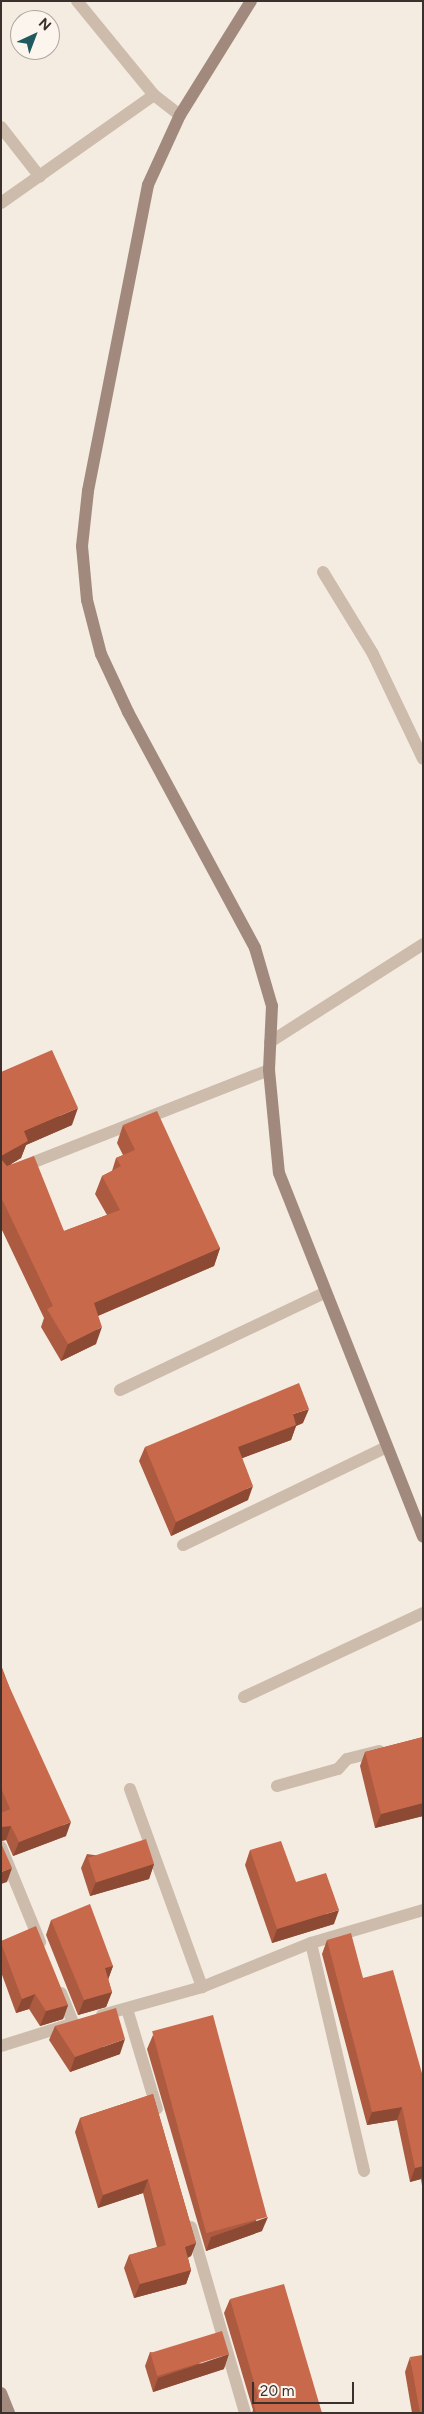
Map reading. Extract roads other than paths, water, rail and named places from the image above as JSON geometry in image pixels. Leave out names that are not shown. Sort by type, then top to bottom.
[{"type":"street","points":[[77,1],[154,95],[180,115]]},
{"type":"street","points":[[251,1],[180,115],[148,185],[136,236],[88,491],[83,555],[87,600],[101,654],[255,948],[272,1006],[269,1070],[279,1173],[423,1536]]},
{"type":"street","points":[[1,203],[40,178],[154,95]]},
{"type":"street","points":[[1,127],[40,178]]},
{"type":"street","points":[[323,572],[373,654],[423,759]]},
{"type":"street","points":[[270,1042],[423,944]]},
{"type":"street","points":[[1,1176],[269,1070]]},
{"type":"street","points":[[120,1390],[326,1292]]},
{"type":"street","points":[[183,1545],[387,1446]]},
{"type":"street","points":[[244,1697],[423,1613]]},
{"type":"street","points":[[277,1786],[394,1747]]},
{"type":"street","points":[[130,1789],[202,1987]]},
{"type":"street","points":[[1,1847],[44,1953]]},
{"type":"street","points":[[1,2046],[73,2023],[202,1987],[311,1943],[423,1910]]},
{"type":"street","points":[[311,1943],[364,2171]]},
{"type":"street","points":[[55,1979],[73,2023]]},
{"type":"street","points":[[127,2008],[160,2121]]},
{"type":"street","points":[[187,2215],[245,2413]]},
{"type":"street","points":[[1,2393],[9,2413]]}]
